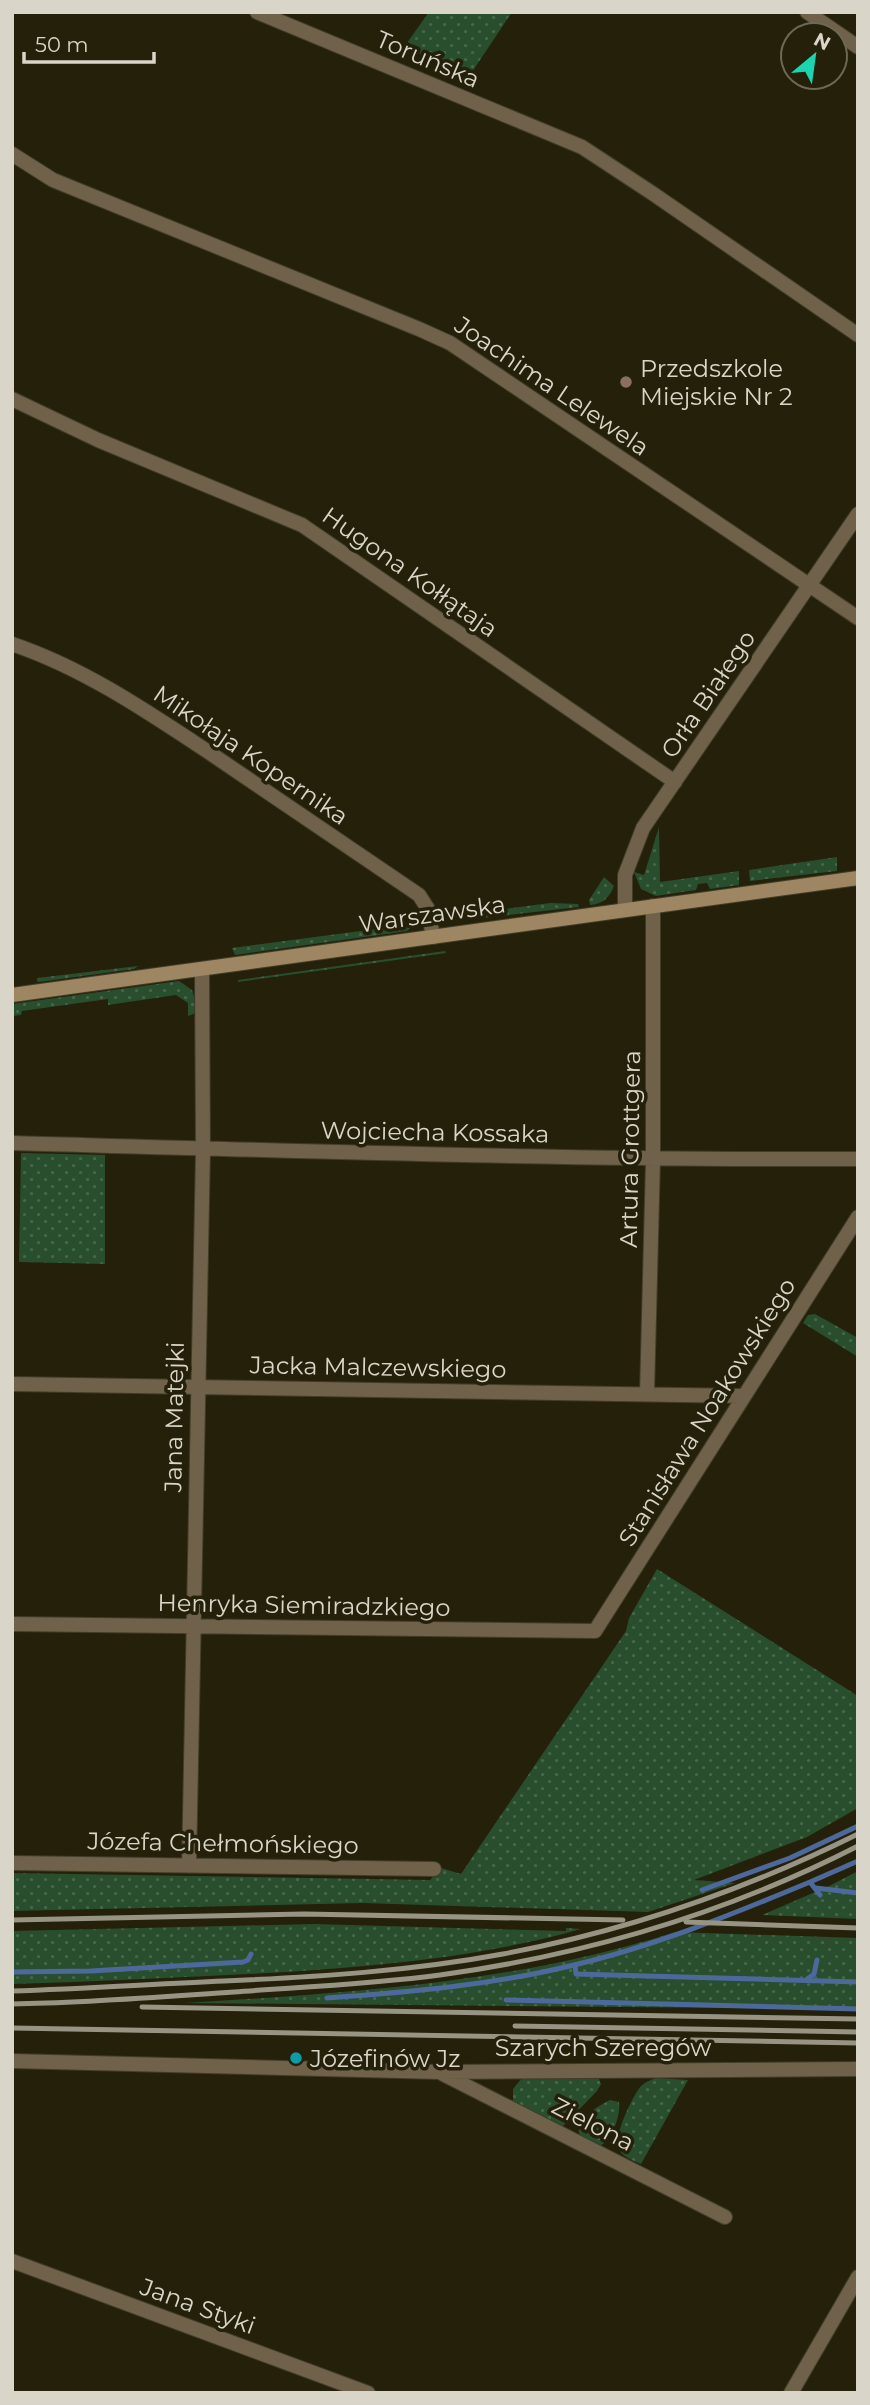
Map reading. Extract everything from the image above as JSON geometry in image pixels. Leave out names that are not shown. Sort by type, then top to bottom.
[{"type":"street","name":"Toruńska","points":[[257,12],[582,147],[858,335]]},
{"type":"street","points":[[807,12],[858,47]]},
{"type":"street","name":"Joachima Lelewela","points":[[12,154],[53,180],[450,343],[858,618]]},
{"type":"street","name":"Hugona Kołłątaja","points":[[12,399],[98,440],[302,525],[675,782]]},
{"type":"street","name":"Orła Białego","points":[[625,910],[625,875],[643,828],[858,514]]},
{"type":"street","name":"Mikołaja Kopernika","points":[[12,644],[78,670],[149,713],[419,895],[428,909],[433,937]]},
{"type":"street","name":"Warszawska","points":[[12,995],[858,878]]},
{"type":"street","name":"Artura Grottgera","points":[[647,1394],[653,1160],[653,906]]},
{"type":"street","name":"Jana Matejki","points":[[189,1866],[203,1150],[202,969]]},
{"type":"street","name":"Wojciecha Kossaka","points":[[12,1143],[653,1160],[858,1159]]},
{"type":"street","name":"Stanisława Noakowskiego","points":[[595,1631],[858,1217]]},
{"type":"street","name":"Jacka Malczewskiego","points":[[12,1384],[743,1396]]},
{"type":"street","name":"Henryka Siemiradzkiego","points":[[12,1624],[595,1631]]},
{"type":"street","name":"Józefa Chełmońskiego","points":[[12,1863],[433,1869]]},
{"type":"street","name":"Szarych Szeregów","points":[[12,2061],[439,2072],[858,2069]]},
{"type":"street","name":"Zielona","points":[[439,2072],[726,2217]]},
{"type":"street","name":"Jana Styki","points":[[12,2261],[368,2393]]},
{"type":"street","points":[[790,2393],[858,2277]]},
{"type":"green space","points":[[429,12],[512,12],[470,75],[404,47]]},
{"type":"green space","points":[[659,827],[660,882],[739,871],[739,885],[710,889],[707,883],[698,884],[696,890],[656,896],[641,889],[634,872],[644,875]]},
{"type":"green space","points":[[837,857],[837,871],[750,881],[749,870]]},
{"type":"green space","points":[[604,877],[614,886],[612,890],[602,902],[590,905],[589,900]]},
{"type":"green space","points":[[550,903],[578,904],[579,907],[474,919],[473,913]]},
{"type":"green space","points":[[414,924],[407,931],[235,955],[232,948]]},
{"type":"green space","points":[[445,951],[446,953],[238,982],[238,980]]},
{"type":"green space","points":[[138,966],[134,969],[37,981],[37,978]]},
{"type":"green space","points":[[179,981],[192,990],[196,1013],[188,1016],[188,1003],[176,995],[108,1005],[108,999],[22,1011],[21,1015],[12,1016],[12,1004]]},
{"type":"green space","points":[[21,1153],[105,1155],[105,1264],[19,1262]]},
{"type":"green space","points":[[815,1314],[858,1338],[858,1357],[803,1323],[808,1315]]},
{"type":"green space","points":[[657,1569],[858,1696],[858,1808],[807,1837],[694,1880],[735,1883],[648,1912],[363,1903],[12,1911],[12,1873],[430,1880],[441,1868],[461,1874],[626,1631],[629,1618]]},
{"type":"green space","points":[[858,1871],[858,1919],[762,1915],[829,1886]]},
{"type":"green space","points":[[314,1924],[566,1931],[566,1928],[581,1929],[495,1949],[407,1962],[229,1975],[12,1984],[12,1931]]},
{"type":"green space","points":[[675,1932],[858,1938],[858,2009],[184,2003],[432,1983],[555,1963]]},
{"type":"green space","points":[[593,2076],[599,2079],[601,2084],[597,2091],[559,2128],[513,2104],[513,2089],[522,2078]]},
{"type":"green space","points":[[656,2078],[688,2080],[641,2164],[622,2154],[618,2148],[618,2135],[641,2086]]},
{"type":"green space","points":[[610,2100],[619,2102],[617,2122],[611,2135],[597,2148],[582,2139],[579,2127],[587,2116]]},
{"type":"waterway","points":[[702,1890],[790,1858],[858,1826]]},
{"type":"waterway","points":[[820,1895],[810,1882],[858,1861]]},
{"type":"waterway","points":[[327,1998],[482,1983],[574,1965],[664,1939],[810,1882]]},
{"type":"waterway","points":[[816,1888],[858,1893]]},
{"type":"waterway","points":[[12,1972],[91,1971],[243,1962],[248,1960],[251,1954]]},
{"type":"waterway","points":[[806,1980],[814,1974],[817,1960]]},
{"type":"waterway","points":[[575,1965],[576,1974],[858,1982]]},
{"type":"waterway","points":[[506,2000],[858,2009]]},
{"type":"railway","points":[[12,1991],[329,1975],[434,1965],[503,1954],[595,1933],[685,1906],[729,1891],[858,1834]]},
{"type":"railway","points":[[12,2004],[123,2000],[363,1983],[440,1975],[548,1956],[654,1928],[706,1911],[758,1892],[858,1846]]},
{"type":"railway","points":[[12,1920],[304,1914],[623,1920]]},
{"type":"railway","points":[[686,1922],[858,1928]]},
{"type":"railway","points":[[142,2007],[858,2019]]},
{"type":"railway","points":[[515,2026],[858,2032]]},
{"type":"railway","points":[[12,2028],[858,2043]]},
{"type":"place","name":"Przedszkole Miejskie Nr 2","points":[[626,382]]},
{"type":"place","name":"Józefinów Jz","points":[[296,2058]]}]
